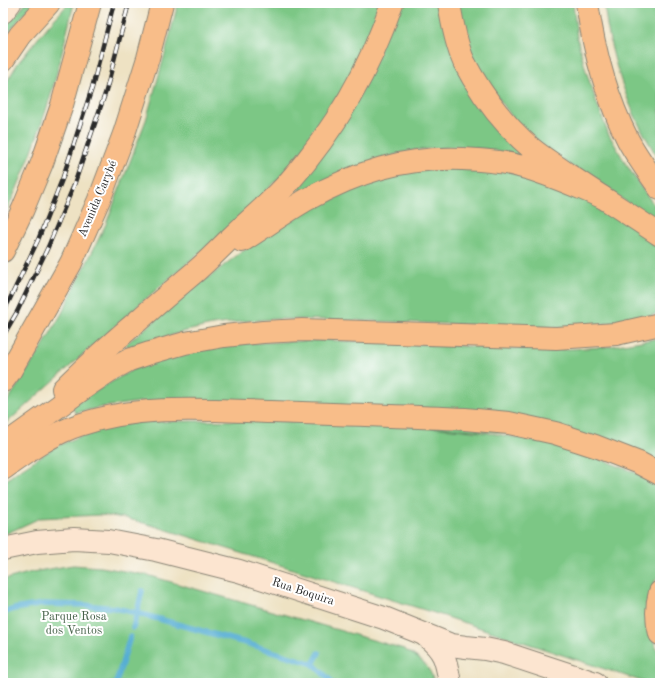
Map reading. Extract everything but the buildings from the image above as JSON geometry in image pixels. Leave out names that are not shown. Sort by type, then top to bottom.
[{"type":"highway","points":[[3,60],[20,36],[49,3]]},
{"type":"highway","points":[[3,251],[23,209],[42,163],[60,112],[90,3]]},
{"type":"highway","name":"Avenida Carybé","points":[[3,381],[70,264],[101,195],[124,134],[148,58],[162,3]]},
{"type":"highway","points":[[5,445],[82,371],[197,270],[288,184],[304,165],[344,108],[357,84],[392,3]]},
{"type":"highway","points":[[449,3],[457,40],[464,62],[480,90],[496,113],[532,149],[660,235]]},
{"type":"highway","points":[[587,3],[597,58],[605,85],[629,141],[660,189]]},
{"type":"highway","points":[[197,270],[305,201],[334,185],[394,164],[447,158],[489,161],[537,171],[602,197]]},
{"type":"highway","points":[[5,445],[109,371],[130,360],[185,343],[224,336],[302,330],[556,338],[616,334],[660,324]]},
{"type":"highway","points":[[3,469],[47,439],[78,425],[133,412],[191,410],[465,419],[509,423],[555,433],[595,446],[639,463],[660,474]]},
{"type":"highway","points":[[660,592],[657,610],[657,624],[660,634]]},
{"type":"street","points":[[3,12],[10,3]]},
{"type":"street","name":"Rua Boquira","points":[[3,549],[37,542],[74,539],[109,541],[156,550],[239,571],[384,618],[454,646],[485,649],[504,653],[595,683]]},
{"type":"street","points":[[418,631],[440,649],[447,666],[451,683]]},
{"type":"street","points":[[451,683],[457,666],[463,656],[485,649]]},
{"type":"green space","points":[[26,3],[33,3],[3,39],[3,30]]},
{"type":"green space","points":[[69,3],[74,3],[50,98],[29,159],[3,218],[3,88],[18,63]]},
{"type":"green space","points":[[178,3],[382,3],[347,84],[292,166],[227,229],[141,303],[3,426],[3,408],[43,346],[62,313],[106,224],[146,120]]},
{"type":"green space","points":[[400,3],[441,3],[525,157],[486,149],[462,147],[416,150],[394,155],[304,191],[299,190],[299,184]]},
{"type":"green space","points":[[455,3],[573,3],[577,38],[586,71],[608,133],[626,164],[660,213],[660,224],[553,154],[512,117],[476,66]]},
{"type":"green space","points":[[604,3],[660,3],[660,161],[630,105],[616,65]]},
{"type":"green space","points":[[411,168],[500,168],[591,200],[643,233],[660,247],[660,313],[629,321],[563,328],[275,319],[212,325],[182,332],[130,349],[126,344],[240,253],[300,215],[328,198]]},
{"type":"green space","points":[[660,338],[660,464],[605,441],[139,402],[75,413],[72,405],[132,370],[161,358],[232,344],[324,340],[530,349],[570,349],[605,347]]},
{"type":"green space","points":[[256,420],[398,425],[493,434],[524,439],[586,454],[638,474],[660,485],[660,574],[655,581],[649,601],[651,634],[660,654],[660,683],[647,683],[444,616],[125,518],[100,515],[40,518],[3,535],[3,483],[15,473],[55,447],[95,430],[139,422]]},
{"type":"green space","name":"Parque Rosa dos Ventos","points":[[73,565],[101,567],[147,575],[404,649],[419,659],[427,667],[434,683],[3,683],[3,580],[32,572]]},
{"type":"waterway","points":[[133,628],[142,591]]},
{"type":"waterway","points":[[3,613],[14,609],[44,604],[84,605],[115,608],[249,644],[313,664],[329,679],[331,683]]},
{"type":"waterway","points":[[116,683],[130,637]]},
{"type":"waterway","points":[[313,664],[319,653]]},
{"type":"railway","points":[[3,311],[38,240],[63,177],[92,88],[114,3]]},
{"type":"railway","points":[[3,336],[17,312],[48,247],[74,185],[106,91],[129,3]]}]
